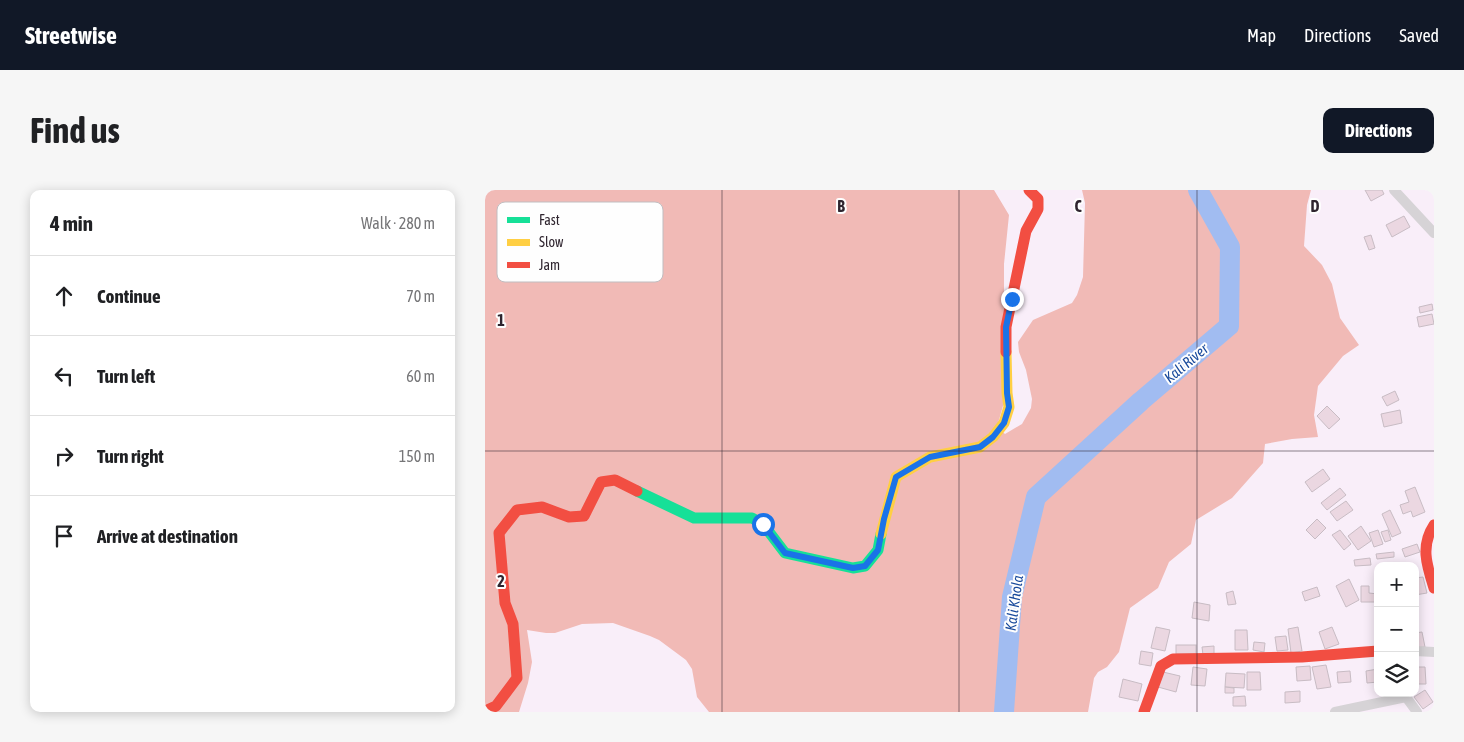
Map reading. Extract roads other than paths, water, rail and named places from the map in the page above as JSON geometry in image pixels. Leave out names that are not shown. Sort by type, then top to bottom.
[{"type":"street","points":[[485,711],[496,706],[517,678],[513,624],[505,603],[499,532],[517,510],[542,507],[569,516],[584,516],[601,482],[615,480],[694,518],[753,518],[763,524],[785,553],[853,568],[865,566],[878,550],[884,519],[896,477],[930,457],[980,447],[993,437],[1004,423],[1009,407],[1006,327],[1026,231],[1038,209],[1038,199],[1029,190]]},
{"type":"street","points":[[1394,190],[1434,233]]},
{"type":"street","points":[[1434,525],[1428,533],[1424,545],[1434,588]]},
{"type":"street","points":[[1144,712],[1161,666],[1167,660],[1302,657],[1374,651]]},
{"type":"street","points":[[1419,651],[1434,652]]},
{"type":"street","points":[[1335,712],[1398,697]]},
{"type":"street","points":[[1407,697],[1417,712]]},
{"type":"waterway","name":"Kali River","points":[[1004,712],[1012,597],[1036,497],[1141,401],[1229,326],[1230,247],[1198,190]]},
{"type":"water label","name":"Kali Khola","points":[[1014,603]]}]
